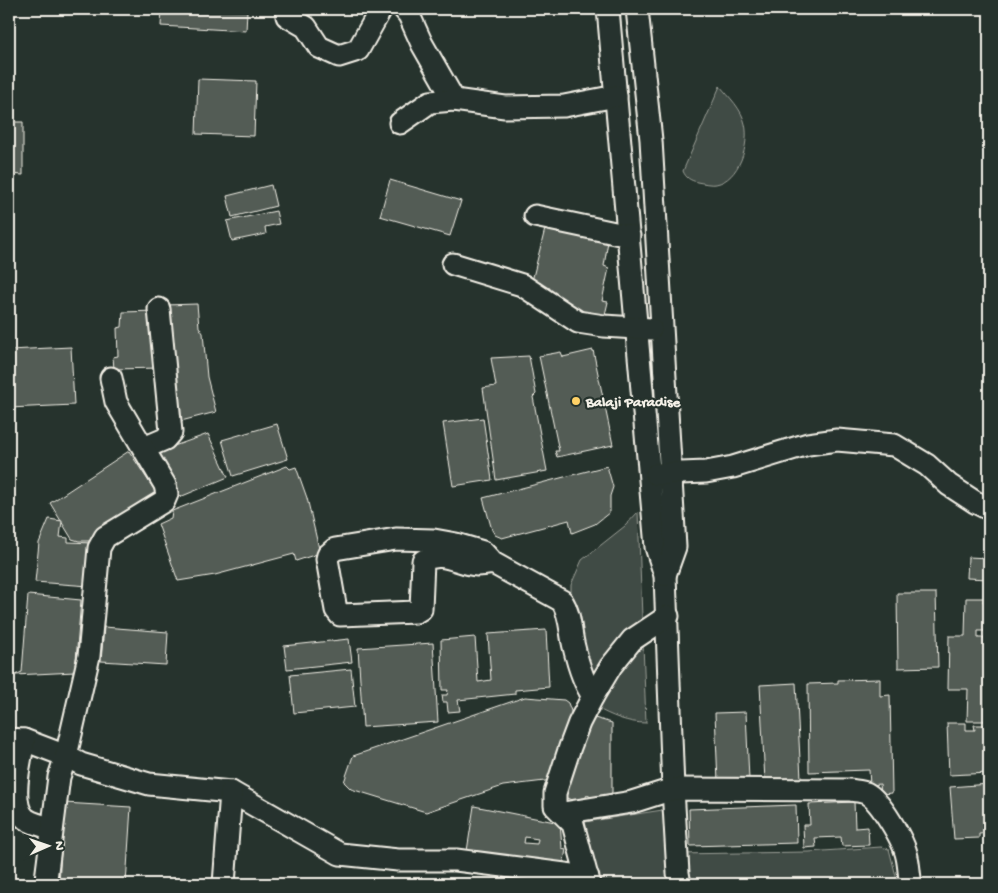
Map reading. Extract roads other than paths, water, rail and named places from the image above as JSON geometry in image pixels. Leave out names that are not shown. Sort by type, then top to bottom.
[{"type":"street","points":[[287,16],[306,27],[319,46],[339,56],[358,50],[381,9]]},
{"type":"street","points":[[404,9],[454,100]]},
{"type":"street","points":[[608,9],[656,547],[666,575],[673,789],[680,884]]},
{"type":"street","points":[[637,9],[651,140],[675,547],[666,575]]},
{"type":"street","points":[[400,123],[430,102],[454,100],[505,107],[564,106],[616,96]]},
{"type":"street","points":[[535,216],[628,236]]},
{"type":"street","points":[[453,264],[522,285],[578,322],[604,326],[663,330]]},
{"type":"street","points":[[144,448],[165,439],[171,432],[160,310]]},
{"type":"street","points":[[46,879],[59,777],[66,756],[89,656],[99,548],[105,537],[164,501],[167,494],[165,485],[116,402],[111,378]]},
{"type":"street","points":[[650,475],[706,472],[733,468],[808,444],[837,440],[894,445],[927,465],[949,485],[975,502],[989,508]]},
{"type":"street","points":[[492,563],[476,565],[446,557],[435,556],[428,558],[423,561],[421,609],[416,612],[340,615],[336,610],[327,559],[331,551],[340,548],[396,539],[434,540],[483,552],[492,563],[562,601],[566,608],[574,648],[586,686],[593,696]]},
{"type":"street","points":[[52,828],[25,818],[12,794],[16,740],[66,756],[81,764],[148,784],[231,792],[340,854],[398,860],[456,860],[589,881],[573,824],[556,806],[555,794],[579,723],[611,666],[632,640],[668,616]]},
{"type":"street","points":[[563,813],[632,802],[673,789],[850,790],[866,794],[876,803],[902,842],[907,857],[911,884]]},
{"type":"street","points":[[224,884],[231,792]]},
{"type":"place","name":"Balaji Paradise","points":[[576,401]]}]
